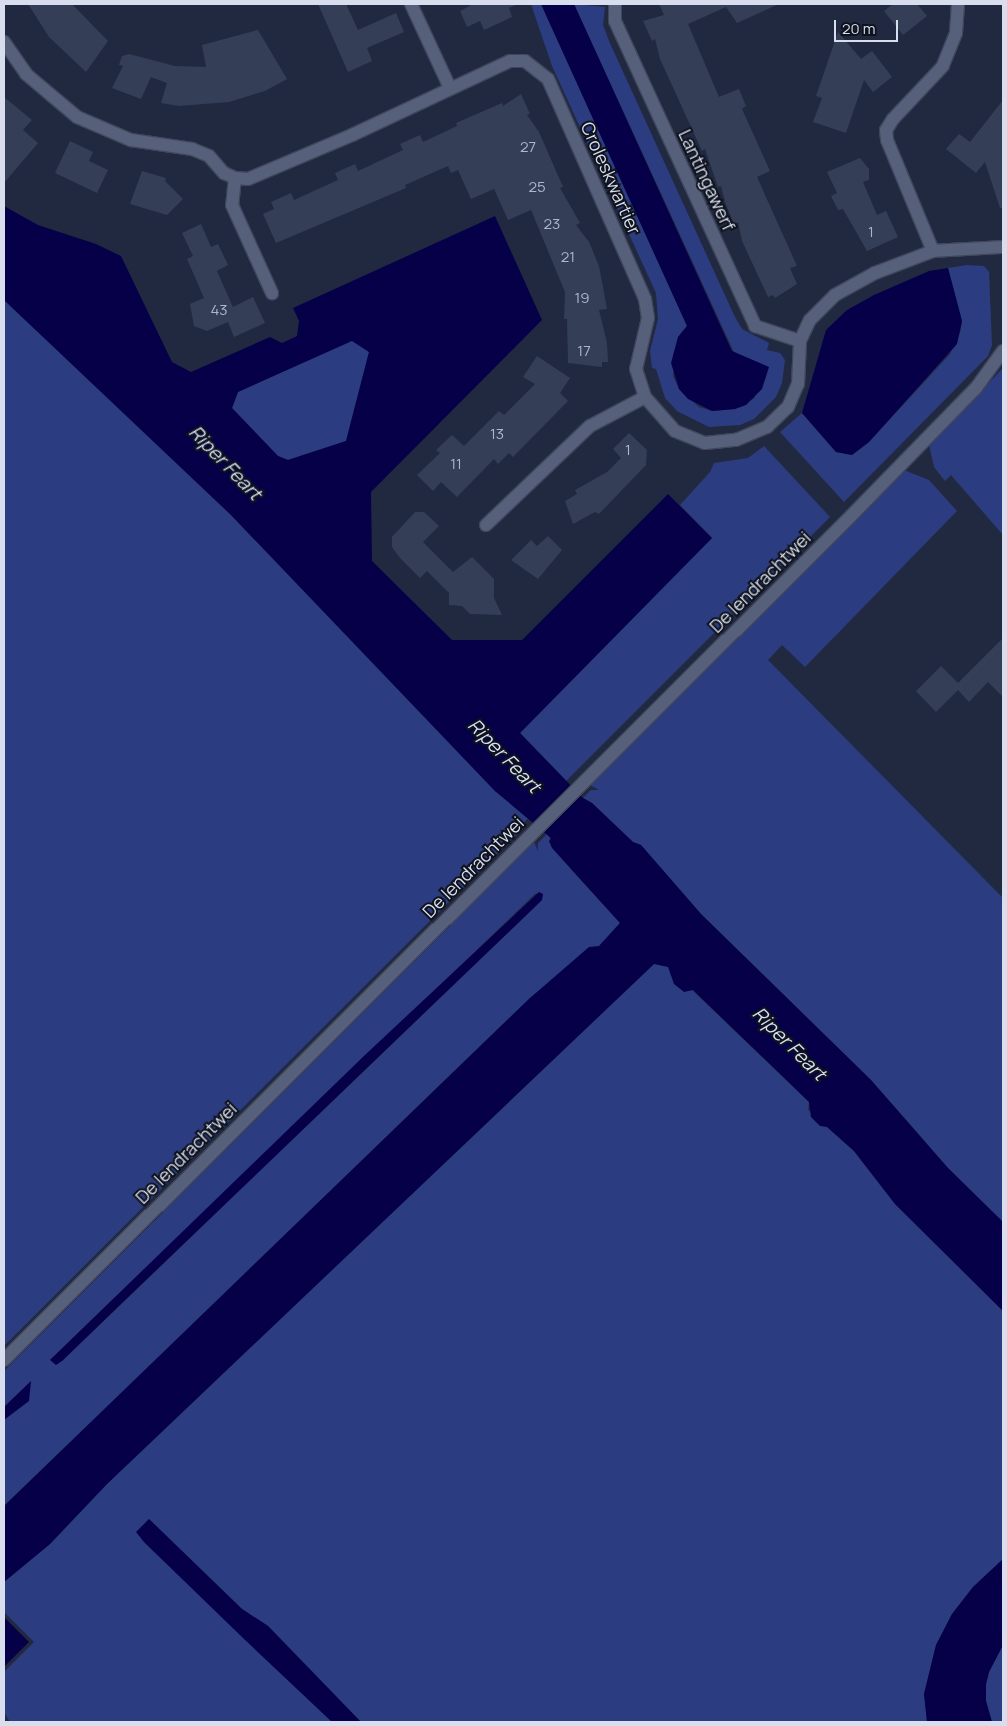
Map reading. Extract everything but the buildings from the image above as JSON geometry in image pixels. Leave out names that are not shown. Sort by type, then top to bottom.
[{"type":"street","points":[[411,4],[450,88]]},
{"type":"street","name":"Lantingawerf","points":[[615,4],[615,21],[755,326],[800,341]]},
{"type":"street","points":[[958,4],[956,33],[943,66],[892,119],[886,130],[887,140],[933,251],[1003,247]]},
{"type":"street","points":[[4,42],[26,74],[77,117],[131,140],[192,149],[209,156],[224,173],[235,178],[232,204],[272,293]]},
{"type":"street","name":"Croleskwartier","points":[[235,178],[257,175],[352,135],[510,61],[525,61],[548,78],[646,299],[648,318],[636,369],[645,397],[675,432],[705,443],[736,440],[767,427],[788,407],[798,384],[800,341],[810,320],[836,296],[875,273],[933,251]]},
{"type":"street","name":"De Iendrachtwei","points":[[4,1360],[526,839],[582,786],[976,388],[1003,351]]},
{"type":"street","points":[[486,525],[590,426],[645,397]]},
{"type":"shaded area","points":[[531,4],[541,4],[687,326],[678,337],[673,376],[679,389],[699,407],[712,411],[735,409],[755,398],[574,4],[605,7],[603,25],[609,41],[734,315],[742,329],[769,343],[767,350],[780,353],[785,360],[782,383],[776,397],[754,419],[740,425],[709,427],[677,411],[665,398],[656,369],[652,368],[650,351],[658,319],[656,293],[552,66]]},
{"type":"shaded area","points":[[967,265],[984,266],[989,272],[992,345],[988,356],[844,502],[780,432],[802,413],[836,452],[852,455],[869,442],[950,354],[960,333],[962,321],[948,268]]},
{"type":"shaded area","points":[[4,300],[231,515],[495,791],[529,817],[521,826],[513,826],[521,830],[4,1346]]},
{"type":"shaded area","points":[[352,340],[369,352],[346,441],[288,460],[278,456],[232,408],[238,392]]},
{"type":"shaded area","points":[[1003,368],[1003,535],[951,475],[945,481],[934,467],[929,445]]},
{"type":"shaded area","points":[[764,446],[830,517],[566,781],[520,733],[712,538],[680,505],[710,472],[714,463],[748,458]]},
{"type":"shaded area","points":[[904,470],[929,480],[957,511],[805,667],[782,645],[768,660],[1003,898],[1003,1222],[948,1168],[871,1080],[701,914],[641,845],[633,842],[592,803],[583,798],[591,790],[599,790],[590,785]]},
{"type":"shaded area","points":[[547,834],[570,868],[620,923],[599,946],[530,998],[4,1506],[4,1420],[32,1381],[4,1407],[4,1371],[534,842],[538,851],[538,843]],"holes":[[[536,893],[542,900],[62,1361],[50,1360]]]},
{"type":"shaded area","points":[[660,963],[668,967],[809,1102],[808,1110],[854,1151],[895,1204],[1003,1311],[1003,1559],[973,1587],[952,1614],[936,1645],[924,1694],[927,1722],[361,1722],[268,1626],[242,1609],[149,1519],[137,1532],[144,1542],[332,1722],[10,1722],[4,1712],[4,1672],[34,1642],[4,1612],[4,1582],[50,1544],[107,1484],[654,964]]},
{"type":"shaded area","points":[[1003,1645],[1003,1722],[992,1722],[986,1701],[986,1684],[989,1672]]},
{"type":"water","points":[[541,4],[574,4],[732,351],[769,367],[762,389],[746,405],[735,409],[712,411],[688,399],[679,389],[671,363],[678,337],[687,326]]},
{"type":"water","name":"Riper Feart","points":[[4,206],[38,225],[96,244],[121,256],[172,362],[191,372],[270,337],[282,343],[297,336],[299,321],[293,308],[495,216],[542,320],[371,492],[372,561],[452,640],[522,640],[668,494],[712,538],[520,733],[583,798],[592,803],[633,842],[641,845],[701,914],[871,1080],[948,1168],[1003,1222],[1003,1311],[895,1204],[854,1151],[827,1127],[820,1126],[811,1117],[809,1102],[693,990],[684,992],[674,984],[668,967],[654,964],[107,1484],[50,1544],[4,1582],[4,1506],[530,998],[589,947],[599,946],[620,923],[552,848],[549,841],[551,838],[495,791],[231,515],[4,300]],"holes":[[[352,341],[369,352],[346,441],[288,460],[278,456],[232,408],[238,392]]]},
{"type":"water","points":[[948,268],[962,321],[957,344],[869,442],[852,455],[836,452],[802,413],[826,330],[847,310],[874,295],[929,271]]},
{"type":"water","points":[[539,892],[543,894],[542,900],[62,1361],[56,1365],[50,1360],[365,1055]]},
{"type":"water","points":[[31,1381],[29,1401],[4,1420],[4,1407]]},
{"type":"water","points":[[149,1519],[242,1609],[268,1626],[361,1722],[332,1722],[243,1638],[136,1532]]},
{"type":"water","points":[[1003,1559],[1003,1645],[989,1672],[986,1684],[986,1701],[992,1722],[927,1722],[924,1694],[936,1645],[952,1614],[973,1587]]},
{"type":"water","points":[[4,1617],[29,1642],[4,1667]]}]
